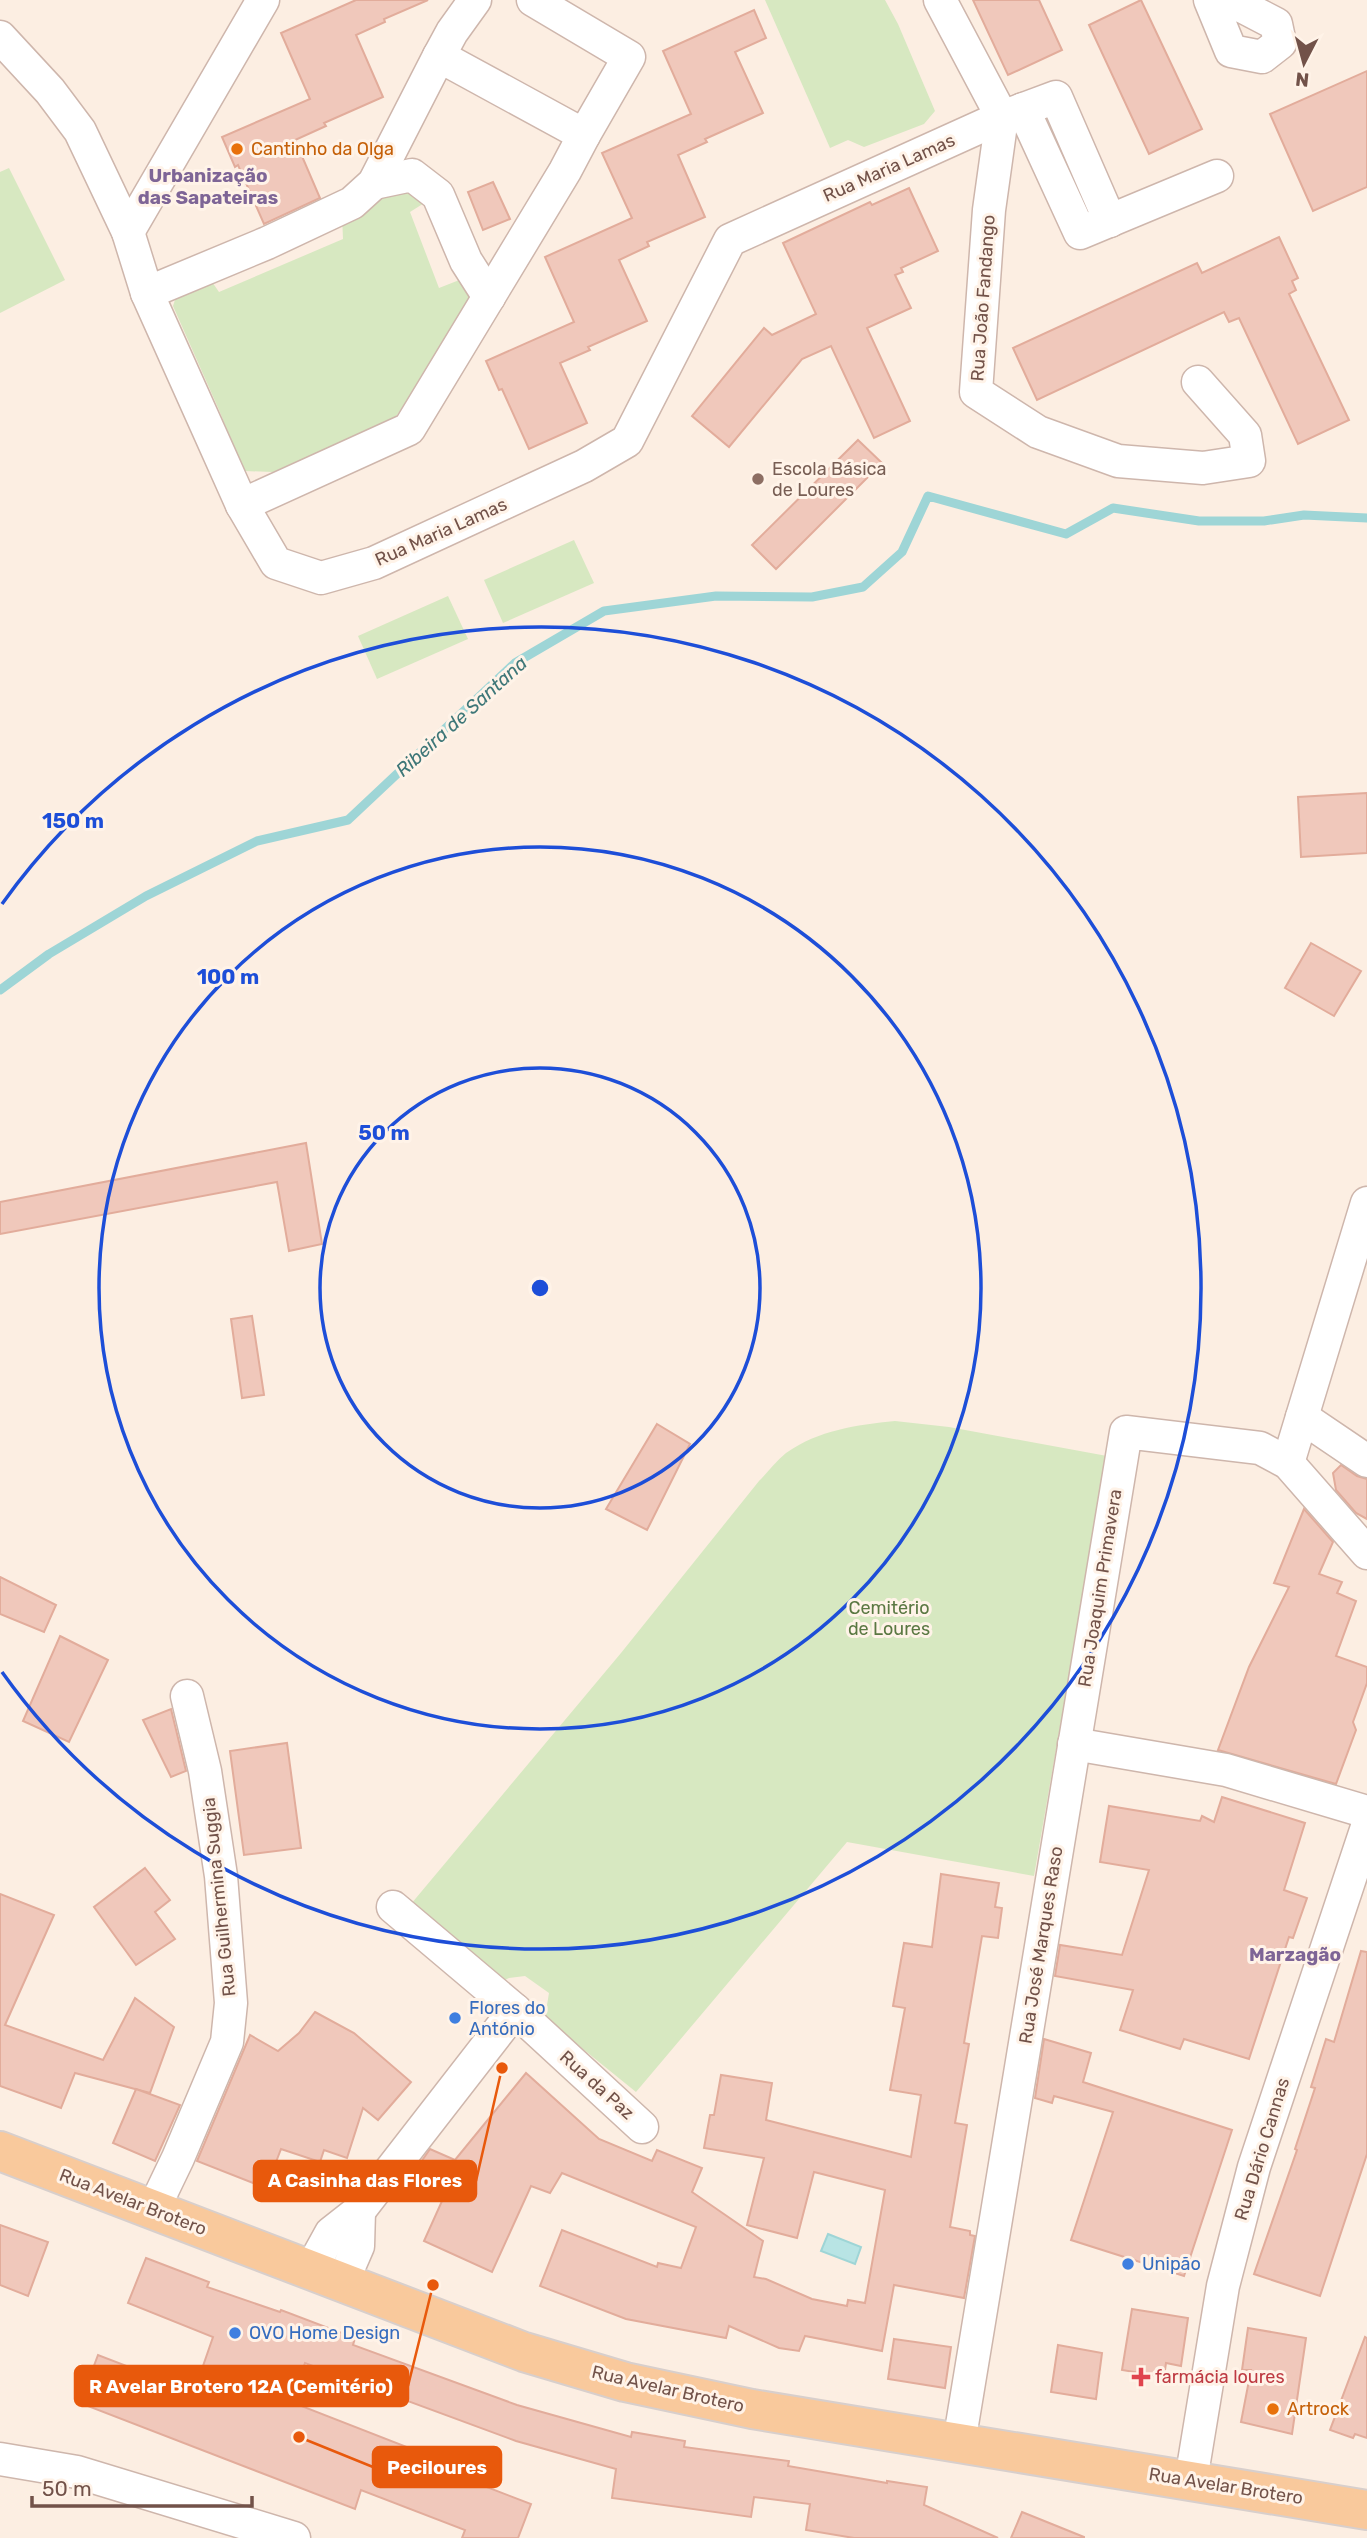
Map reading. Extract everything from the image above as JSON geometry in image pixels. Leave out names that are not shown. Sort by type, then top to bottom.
[{"type":"main road","name":"Rua Avelar Brotero","points":[[0,2151],[524,2352],[625,2382],[752,2409],[1367,2510]]},
{"type":"street","points":[[128,232],[262,0]]},
{"type":"street","points":[[147,293],[267,243],[352,203],[374,183],[452,32],[475,0]]},
{"type":"street","points":[[243,505],[409,429],[565,171],[629,57],[533,0]]},
{"type":"street","points":[[940,0],[1013,113]]},
{"type":"street","points":[[1210,0],[1231,51],[1262,57],[1280,43],[1276,24],[1230,0]]},
{"type":"street","name":"Rua Maria Lamas","points":[[0,37],[50,92],[80,131],[128,232],[147,293],[243,505],[276,564],[321,578],[374,564],[584,466],[627,441],[730,240],[1013,113],[1056,97],[1111,221],[1217,176]]},
{"type":"street","points":[[439,56],[584,135]]},
{"type":"street","name":"Rua João Fandango","points":[[1013,113],[989,210],[976,393],[1038,432],[1118,460],[1203,468],[1249,461],[1245,435],[1198,382]]},
{"type":"street","points":[[374,183],[412,175],[438,195],[466,261],[489,297]]},
{"type":"street","points":[[1367,1203],[1288,1463],[1367,1553]]},
{"type":"street","points":[[1301,1417],[1367,1461]]},
{"type":"street","name":"Rua Joaquim Primavera","points":[[1074,1744],[1126,1432],[1260,1448],[1288,1463]]},
{"type":"street","name":"Rua Guilhermina Suggia","points":[[153,2210],[227,2042],[231,2003],[221,1876],[205,1771],[187,1696]]},
{"type":"street","points":[[1074,1744],[1226,1770],[1367,1812]]},
{"type":"street","name":"Rua José Marques Raso","points":[[959,2443],[1074,1744]]},
{"type":"street","name":"Rua Dário Cannas","points":[[1188,2480],[1192,2474],[1223,2286],[1254,2167],[1367,1827]]},
{"type":"street","name":"Rua da Paz","points":[[393,1906],[514,2010],[642,2127]]},
{"type":"street","points":[[326,2277],[358,2246],[359,2211],[514,2010]]},
{"type":"street","points":[[0,2459],[77,2472],[294,2538]]},
{"type":"green space","points":[[765,0],[885,0],[935,111],[924,124],[864,147],[848,140],[830,148]]},
{"type":"green space","points":[[9,168],[65,280],[0,313],[0,172]]},
{"type":"green space","points":[[401,186],[429,200],[410,212],[439,288],[467,277],[472,311],[394,419],[273,472],[244,471],[173,306],[177,294],[208,276],[219,292],[343,239],[342,216]]},
{"type":"green space","points":[[574,540],[594,583],[503,623],[484,580]]},
{"type":"green space","points":[[448,596],[468,639],[377,679],[358,636]]},
{"type":"green space","name":"Cemitério de Loures","points":[[895,1421],[949,1427],[1107,1456],[1034,1876],[847,1842],[636,2092],[541,2015],[547,2005],[549,1993],[525,1976],[509,1978],[492,1986],[411,1904],[779,1459],[799,1445],[825,1434]]},
{"type":"water","points":[[828,2234],[861,2247],[855,2264],[821,2251]]},
{"type":"building","points":[[356,0],[428,0],[384,19],[385,22],[356,35],[383,97],[324,123],[326,126],[295,140],[320,198],[264,224],[238,165],[235,167],[222,137],[310,99],[281,33]]},
{"type":"building","points":[[973,0],[1039,0],[1062,50],[1008,75]]},
{"type":"building","points":[[1141,0],[1202,129],[1149,154],[1089,25]]},
{"type":"building","points":[[754,10],[766,38],[735,52],[763,113],[705,139],[707,142],[678,155],[705,217],[647,242],[649,246],[619,260],[647,321],[588,347],[590,350],[560,363],[587,423],[529,449],[486,361],[574,322],[545,257],[632,218],[602,153],[691,114],[663,51]]},
{"type":"building","points":[[1367,71],[1367,187],[1313,211],[1270,114]]},
{"type":"building","points":[[493,182],[510,219],[483,230],[468,192]]},
{"type":"building","points":[[909,188],[938,251],[901,268],[903,272],[895,275],[911,308],[867,328],[910,421],[874,438],[831,346],[802,359],[729,447],[692,416],[764,328],[772,335],[816,314],[783,243],[870,202],[872,205]]},
{"type":"building","points":[[1279,237],[1298,278],[1292,281],[1296,290],[1289,294],[1349,420],[1298,444],[1239,318],[1229,322],[1224,312],[1037,400],[1013,348],[1197,263],[1202,273]]},
{"type":"building","points":[[858,440],[882,463],[776,569],[752,545]]},
{"type":"building","points":[[1367,793],[1367,853],[1301,857],[1298,797]]},
{"type":"building","points":[[1311,943],[1361,971],[1334,1016],[1285,988]]},
{"type":"building","points":[[306,1143],[322,1244],[289,1251],[277,1182],[0,1234],[0,1202]]},
{"type":"building","points":[[252,1316],[264,1395],[242,1398],[231,1319]]},
{"type":"building","points":[[657,1424],[690,1444],[647,1530],[606,1509]]},
{"type":"building","points":[[1341,1465],[1367,1479],[1367,1519],[1356,1513],[1336,1490],[1333,1473]]},
{"type":"building","points":[[1304,1509],[1333,1542],[1319,1574],[1342,1582],[1337,1593],[1356,1601],[1336,1656],[1367,1667],[1367,1683],[1353,1722],[1356,1730],[1336,1784],[1218,1750],[1249,1667],[1289,1587],[1274,1583]]},
{"type":"building","points":[[0,1577],[56,1605],[44,1632],[0,1614]]},
{"type":"building","points":[[60,1636],[108,1660],[69,1742],[23,1721]]},
{"type":"building","points":[[171,1709],[186,1771],[171,1777],[143,1720]]},
{"type":"building","points":[[287,1743],[301,1848],[244,1855],[230,1751]]},
{"type":"building","points":[[1222,1797],[1305,1823],[1284,1890],[1307,1898],[1293,1938],[1289,1937],[1249,2059],[1184,2039],[1180,2049],[1120,2030],[1133,1990],[1055,1976],[1060,1945],[1122,1955],[1149,1870],[1100,1862],[1109,1806],[1200,1821],[1202,1816],[1214,1822]]},
{"type":"building","points":[[145,1868],[170,1900],[155,1912],[175,1939],[136,1965],[94,1907]]},
{"type":"building","points":[[941,1874],[999,1883],[995,1907],[1002,1908],[998,1938],[982,1936],[964,2043],[969,2044],[955,2123],[967,2125],[950,2227],[970,2231],[970,2235],[975,2236],[964,2298],[894,2285],[882,2351],[805,2336],[799,2351],[779,2348],[729,2326],[726,2338],[626,2319],[540,2286],[562,2230],[657,2267],[658,2263],[681,2268],[696,2227],[562,2173],[550,2193],[531,2186],[492,2272],[424,2241],[447,2190],[414,2175],[421,2162],[430,2149],[455,2160],[526,2073],[599,2139],[652,2161],[657,2150],[702,2168],[692,2192],[763,2241],[754,2277],[766,2279],[812,2299],[847,2306],[848,2300],[865,2303],[885,2190],[814,2172],[797,2238],[747,2225],[764,2158],[704,2148],[710,2115],[714,2115],[721,2075],[772,2083],[766,2120],[911,2157],[921,2095],[890,2090],[905,2008],[893,2006],[904,1943],[932,1947]]},
{"type":"building","points":[[0,1894],[54,1915],[5,2025],[103,2060],[135,1998],[174,2027],[150,2093],[75,2073],[61,2108],[0,2086]]},
{"type":"building","points":[[1361,1951],[1367,1952],[1367,2154],[1320,2296],[1254,2274],[1297,2150],[1295,2149],[1315,2088],[1311,2087],[1326,2039],[1334,2042]]},
{"type":"building","points":[[315,2012],[354,2033],[411,2082],[378,2120],[363,2108],[347,2158],[324,2150],[320,2162],[281,2149],[266,2188],[197,2161],[250,2035],[278,2051],[299,2033]]},
{"type":"building","points":[[1044,2039],[1091,2053],[1083,2082],[1232,2130],[1184,2276],[1071,2240],[1113,2112],[1054,2096],[1052,2103],[1035,2098]]},
{"type":"building","points":[[136,2089],[180,2105],[155,2161],[113,2143]]},
{"type":"building","points":[[0,2225],[48,2242],[28,2296],[0,2285]]},
{"type":"building","points":[[146,2258],[209,2282],[207,2287],[280,2312],[281,2310],[355,2338],[353,2345],[517,2405],[631,2437],[632,2432],[685,2441],[684,2447],[789,2461],[788,2466],[927,2487],[924,2505],[998,2538],[854,2538],[806,2530],[810,2504],[754,2497],[751,2517],[612,2498],[616,2469],[516,2441],[305,2363],[291,2402],[453,2465],[450,2473],[531,2504],[518,2538],[462,2538],[465,2530],[361,2490],[355,2509],[80,2403],[98,2355],[194,2392],[213,2337],[128,2303]]},
{"type":"building","points":[[1132,2309],[1188,2318],[1181,2366],[1166,2363],[1164,2377],[1122,2370]]},
{"type":"building","points":[[1248,2328],[1306,2338],[1292,2434],[1241,2422],[1251,2370],[1242,2370]]},
{"type":"building","points":[[1365,2337],[1367,2438],[1355,2434],[1353,2438],[1330,2430]]},
{"type":"building","points":[[894,2339],[951,2347],[945,2388],[888,2379]]},
{"type":"building","points":[[1058,2345],[1102,2353],[1096,2399],[1051,2392]]},
{"type":"building","points":[[1022,2512],[1084,2537],[1084,2538],[1011,2538]]},
{"type":"waterway","name":"Ribeira de Santana","points":[[0,990],[49,954],[146,896],[257,841],[348,820],[515,663],[604,611],[716,596],[812,597],[863,587],[902,552],[928,496],[1066,534],[1113,508],[1199,521],[1264,521],[1304,515],[1367,518]]},
{"type":"place","name":"Cantinho da Olga","points":[[237,149]]},
{"type":"place","name":"Escola Básica de Loures","points":[[758,479]]},
{"type":"place","name":"Flores do António","points":[[455,2018]]},
{"type":"place","name":"A Casinha das Flores","points":[[502,2068]]},
{"type":"place","name":"Unipão","points":[[1128,2264]]},
{"type":"place","name":"R Avelar Brotero 12A (Cemitério)","points":[[433,2285]]},
{"type":"place","name":"OVO Home Design","points":[[235,2333]]},
{"type":"place","name":"farmácia loures","points":[[1141,2377]]},
{"type":"place","name":"Artrock","points":[[1273,2409]]},
{"type":"place","name":"Peciloures","points":[[299,2437]]},
{"type":"district","name":"Urbanização das Sapateiras","points":[[208,186]]},
{"type":"district","name":"Marzagão","points":[[1295,1954]]}]
